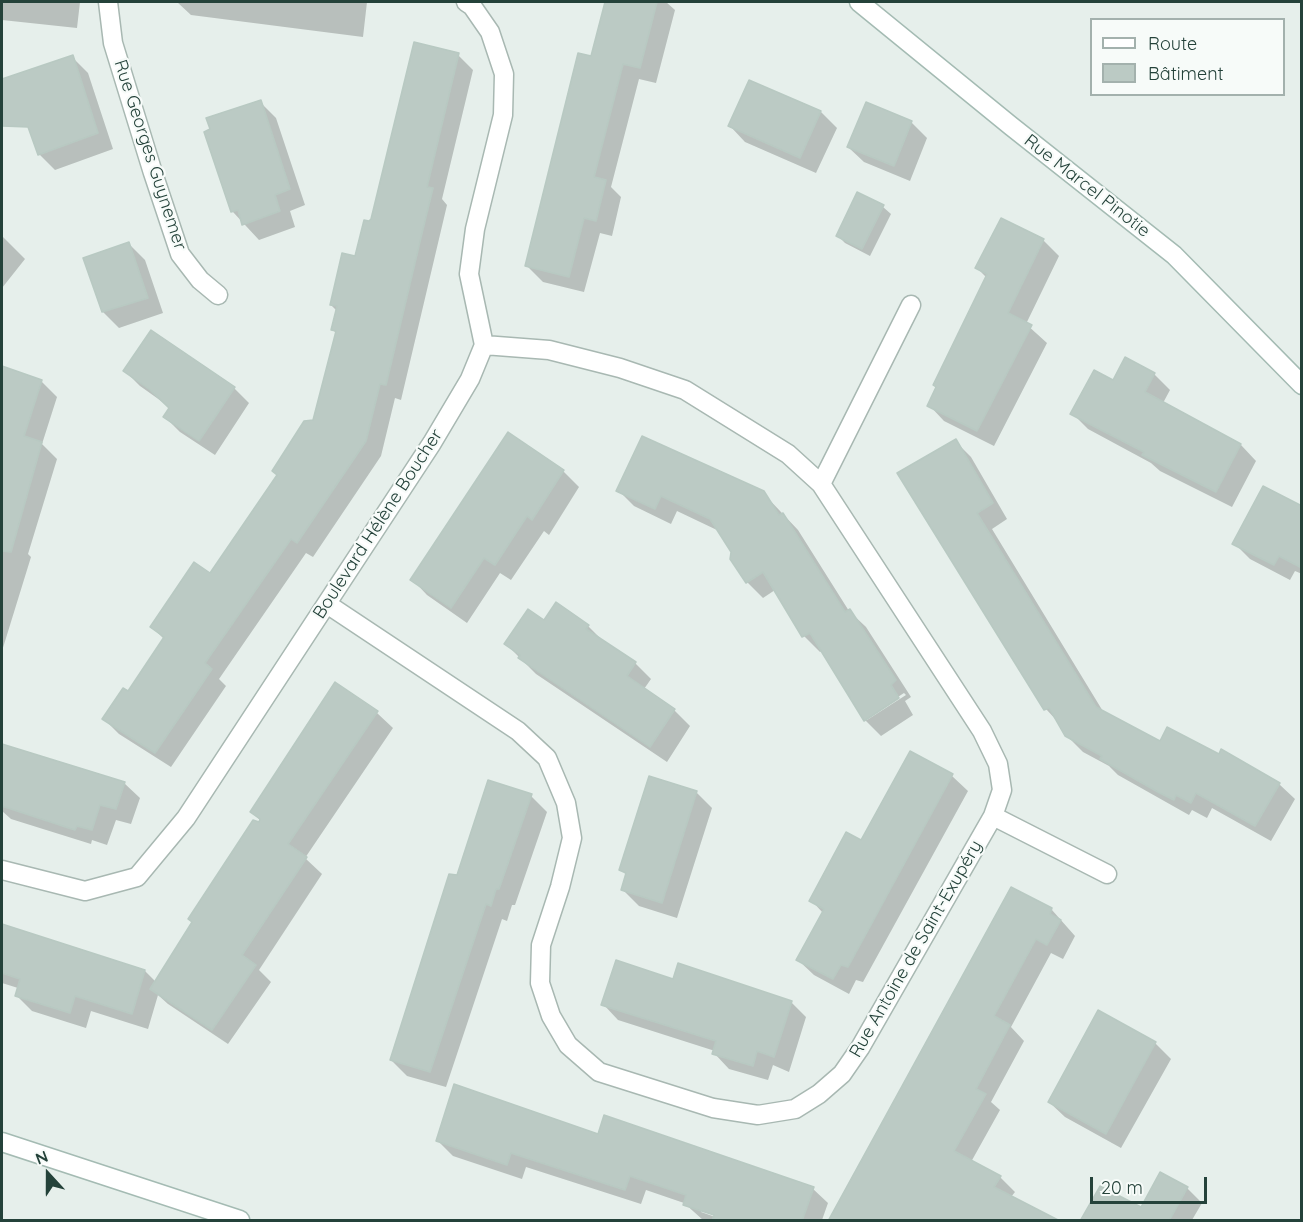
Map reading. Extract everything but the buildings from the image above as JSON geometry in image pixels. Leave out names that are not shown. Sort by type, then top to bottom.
[{"type":"street","name":"Rue Georges Guynemer","points":[[108,2],[113,43],[180,254],[200,280],[218,295]]},
{"type":"street","points":[[466,2],[472,6],[490,32],[504,74],[503,115],[475,229],[469,273],[484,345]]},
{"type":"street","name":"Rue Marcel Pinotie","points":[[860,2],[1011,126],[1174,255],[1302,385]]},
{"type":"street","points":[[821,484],[911,305]]},
{"type":"street","name":"Rue Antoine de Saint-Exupéry","points":[[327,604],[518,731],[547,758],[566,803],[572,838],[560,887],[541,945],[540,983],[551,1016],[568,1045],[599,1072],[713,1108],[758,1115],[795,1109],[819,1094],[842,1074],[860,1048],[993,816],[1002,790],[998,764],[982,731],[821,484],[788,454],[685,390],[620,368],[549,350],[484,345]]},
{"type":"street","name":"Boulevard Hélène Boucher","points":[[2,870],[85,891],[137,877],[186,818],[327,604],[454,406],[470,379],[484,345]]},
{"type":"street","points":[[993,816],[1107,874]]},
{"type":"street","points":[[2,1142],[240,1221]]}]
